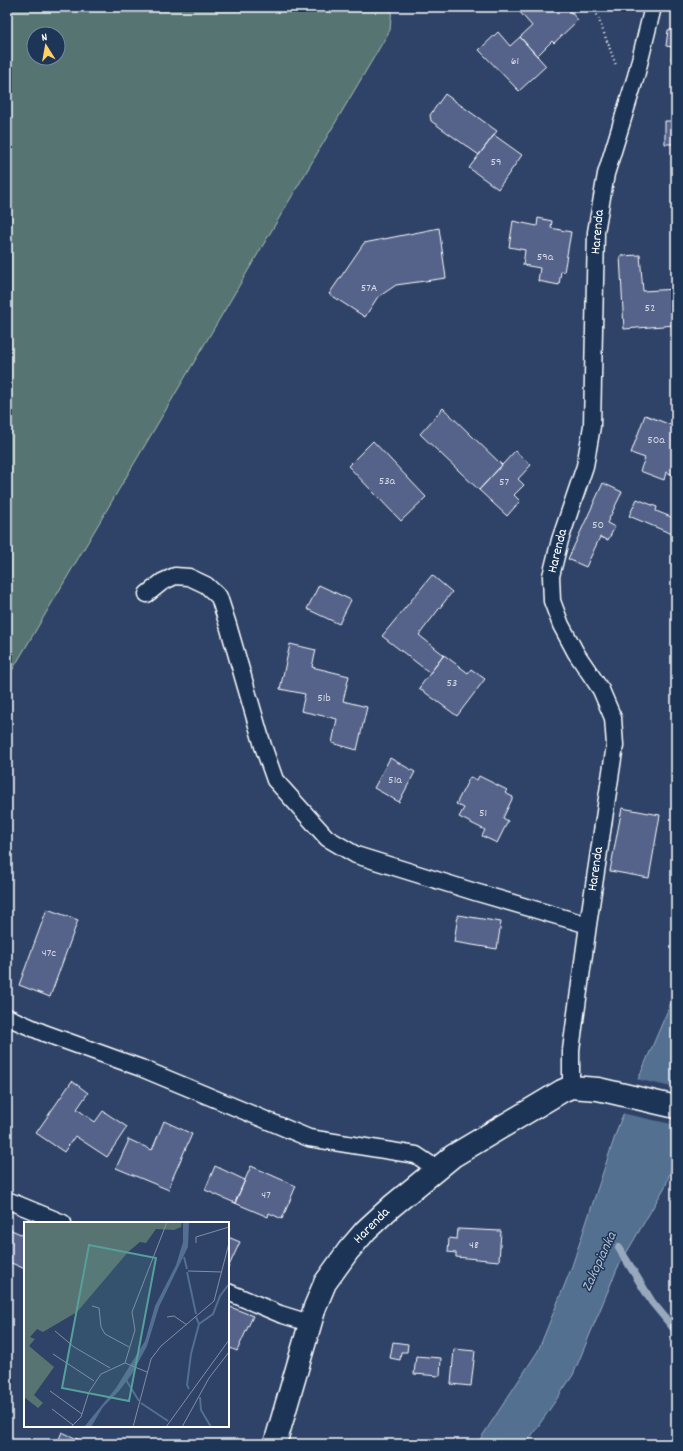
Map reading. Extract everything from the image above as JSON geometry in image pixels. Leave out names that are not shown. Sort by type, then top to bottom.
[{"type":"street","points":[[571,1087],[598,1089],[676,1107]]},
{"type":"street","name":"Harenda","points":[[275,1444],[309,1323],[325,1283],[348,1250],[387,1210],[453,1156],[571,1087]]},
{"type":"lane","name":"Harenda","points":[[571,1087],[571,1050],[615,745],[613,718],[601,690],[576,653],[561,625],[552,602],[551,576],[560,540],[585,466],[592,426],[596,232],[606,174],[629,99],[653,7]]},
{"type":"lane","points":[[147,594],[162,582],[175,576],[189,577],[206,585],[219,597],[263,746],[275,780],[327,838],[356,855],[588,925]]},
{"type":"lane","points":[[7,1017],[44,1033],[141,1068],[309,1138],[416,1155],[437,1169]]},
{"type":"lane","points":[[7,1200],[61,1222]]},
{"type":"lane","points":[[229,1292],[280,1314],[309,1323]]},
{"type":"path","points":[[594,7],[629,99]]},
{"type":"green space","points":[[7,7],[392,7],[390,30],[7,679]]},
{"type":"water","name":"Zakopianka","points":[[676,991],[676,1152],[666,1185],[617,1269],[573,1375],[526,1444],[477,1444],[538,1351],[571,1269],[619,1124]]},
{"type":"pier","points":[[636,1079],[676,1088],[676,1125],[621,1113]]},
{"type":"building","points":[[523,7],[566,7],[578,20],[554,43],[552,41],[537,56],[520,37],[532,26],[519,11]]},
{"type":"building","points":[[676,19],[676,61],[671,60],[672,47],[666,46],[668,30],[674,30]]},
{"type":"building","points":[[498,32],[510,46],[520,37],[546,66],[519,91],[479,50]]},
{"type":"building","points":[[445,94],[497,131],[479,155],[431,121],[430,115]]},
{"type":"building","points":[[665,121],[676,121],[676,144],[665,144]]},
{"type":"building","points":[[494,135],[522,155],[498,189],[469,168]]},
{"type":"building","points":[[538,218],[552,221],[551,228],[571,232],[564,272],[561,271],[559,285],[538,281],[540,268],[523,265],[525,250],[509,247],[513,221],[537,226]]},
{"type":"building","points":[[439,228],[446,278],[396,285],[377,298],[365,317],[329,294],[364,243]]},
{"type":"building","points":[[640,255],[643,291],[676,289],[676,325],[624,329],[620,256]]},
{"type":"building","points":[[443,408],[502,465],[479,490],[420,434]]},
{"type":"building","points":[[645,415],[676,427],[676,476],[666,472],[664,480],[640,471],[645,458],[631,453]]},
{"type":"building","points":[[373,441],[426,497],[401,521],[348,466]]},
{"type":"building","points":[[515,451],[531,465],[518,479],[524,485],[514,495],[520,501],[507,516],[479,490]]},
{"type":"building","points":[[603,483],[622,492],[607,523],[615,527],[608,540],[600,537],[586,567],[568,559]]},
{"type":"building","points":[[637,499],[657,507],[656,511],[676,519],[672,534],[629,516]]},
{"type":"building","points":[[432,575],[452,592],[419,635],[444,655],[430,673],[382,636]]},
{"type":"building","points":[[319,585],[351,600],[339,624],[307,609]]},
{"type":"building","points":[[290,644],[316,650],[312,667],[349,676],[343,701],[367,707],[357,750],[332,743],[337,719],[301,711],[305,694],[280,689]]},
{"type":"building","points":[[444,655],[468,673],[471,669],[485,679],[457,716],[419,688]]},
{"type":"building","points":[[390,758],[415,772],[399,802],[374,788]]},
{"type":"building","points":[[479,776],[507,790],[505,793],[513,797],[503,818],[508,821],[497,843],[482,836],[485,830],[459,817],[464,808],[456,804],[470,777],[477,780]]},
{"type":"building","points":[[622,808],[660,815],[649,878],[610,871]]},
{"type":"building","points":[[47,909],[78,920],[50,997],[19,985]]},
{"type":"building","points":[[458,915],[501,922],[497,949],[454,942]]},
{"type":"building","points":[[72,1081],[88,1093],[77,1109],[95,1122],[103,1111],[127,1127],[107,1157],[75,1136],[64,1152],[36,1133]]},
{"type":"building","points":[[164,1121],[192,1134],[170,1184],[169,1190],[116,1168],[128,1139],[152,1150]]},
{"type":"building","points":[[215,1166],[245,1180],[235,1203],[205,1190]]},
{"type":"building","points":[[251,1166],[296,1186],[282,1219],[269,1213],[268,1217],[235,1203]]},
{"type":"building","points":[[7,1228],[24,1236],[24,1269],[7,1261]]},
{"type":"building","points":[[458,1229],[501,1231],[499,1261],[456,1257],[456,1253],[448,1252],[449,1238],[457,1239]]},
{"type":"building","points":[[676,1230],[676,1244],[670,1241]]},
{"type":"building","points":[[229,1237],[240,1242],[229,1266]]},
{"type":"building","points":[[229,1306],[253,1316],[237,1351],[229,1347]]},
{"type":"building","points":[[393,1342],[408,1344],[407,1352],[401,1352],[400,1360],[390,1358]]},
{"type":"building","points":[[454,1349],[475,1351],[471,1386],[451,1384]]},
{"type":"building","points":[[416,1356],[441,1358],[440,1376],[414,1374]]},
{"type":"building","points":[[62,1432],[88,1444],[57,1444]]},
{"type":"waterway","name":"Zakopianka","points":[[619,1248],[652,1302],[676,1331]]}]
